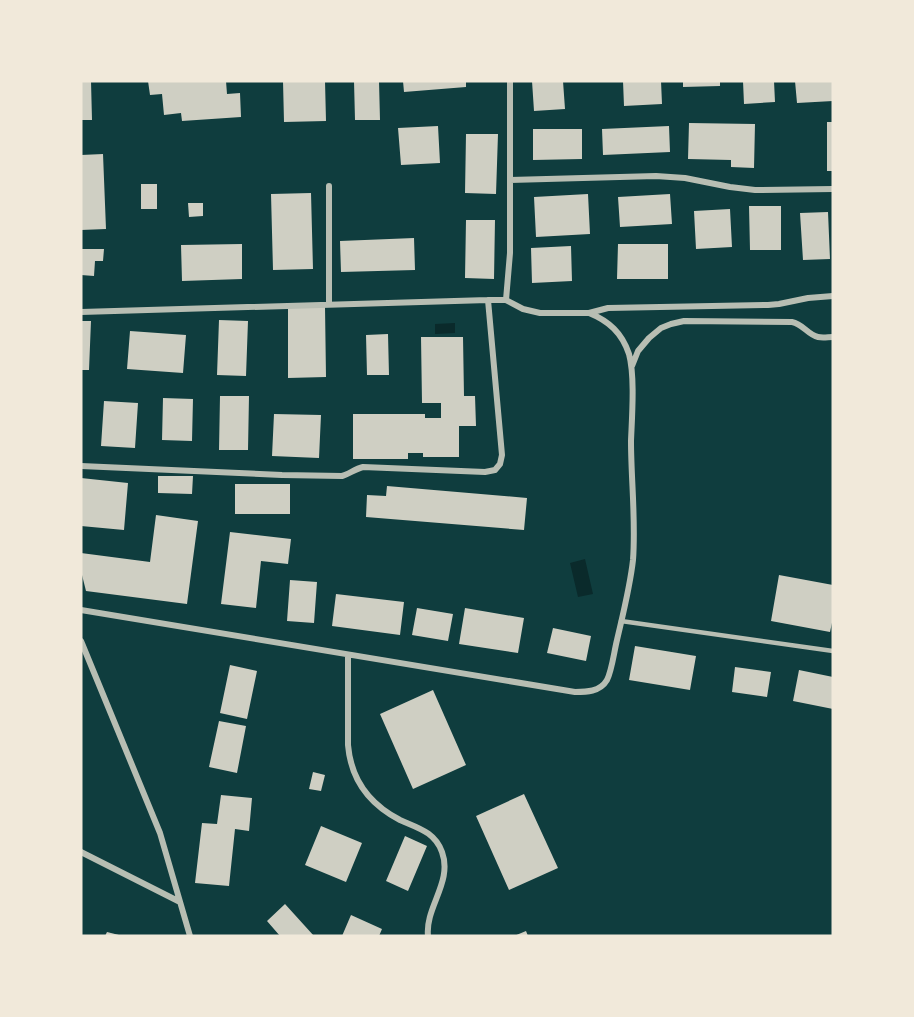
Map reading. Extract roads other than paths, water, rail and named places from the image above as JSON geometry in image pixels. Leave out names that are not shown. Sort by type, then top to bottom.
[{"type":"street","points":[[506,300],[510,253],[510,81]]},
{"type":"street","points":[[510,180],[656,176],[685,178],[755,190],[833,189]]},
{"type":"street","points":[[329,186],[329,304]]},
{"type":"street","points":[[81,312],[506,300],[519,308],[532,312],[589,313],[608,308],[779,304],[833,296]]},
{"type":"street","points":[[81,466],[342,476],[363,467],[486,472],[495,470],[500,464],[502,454],[488,300]]},
{"type":"street","points":[[81,610],[574,692],[600,688],[607,681],[632,569],[634,534],[631,473],[632,366],[624,342],[616,331],[607,321],[589,313]]},
{"type":"street","points":[[632,366],[638,351],[652,335],[666,326],[684,321],[792,322],[801,325],[814,336],[833,337]]},
{"type":"street","points":[[81,640],[160,833],[190,936]]},
{"type":"street","points":[[348,655],[348,745],[355,774],[364,791],[377,805],[401,820],[425,830],[437,842],[445,862],[439,893],[428,920],[428,936]]},
{"type":"street","points":[[81,852],[180,902]]},
{"type":"lane","points":[[621,621],[833,651]]},
{"type":"water","points":[[455,323],[455,333],[435,334],[435,324]]},
{"type":"water","points":[[585,559],[593,594],[578,597],[570,563]]}]
